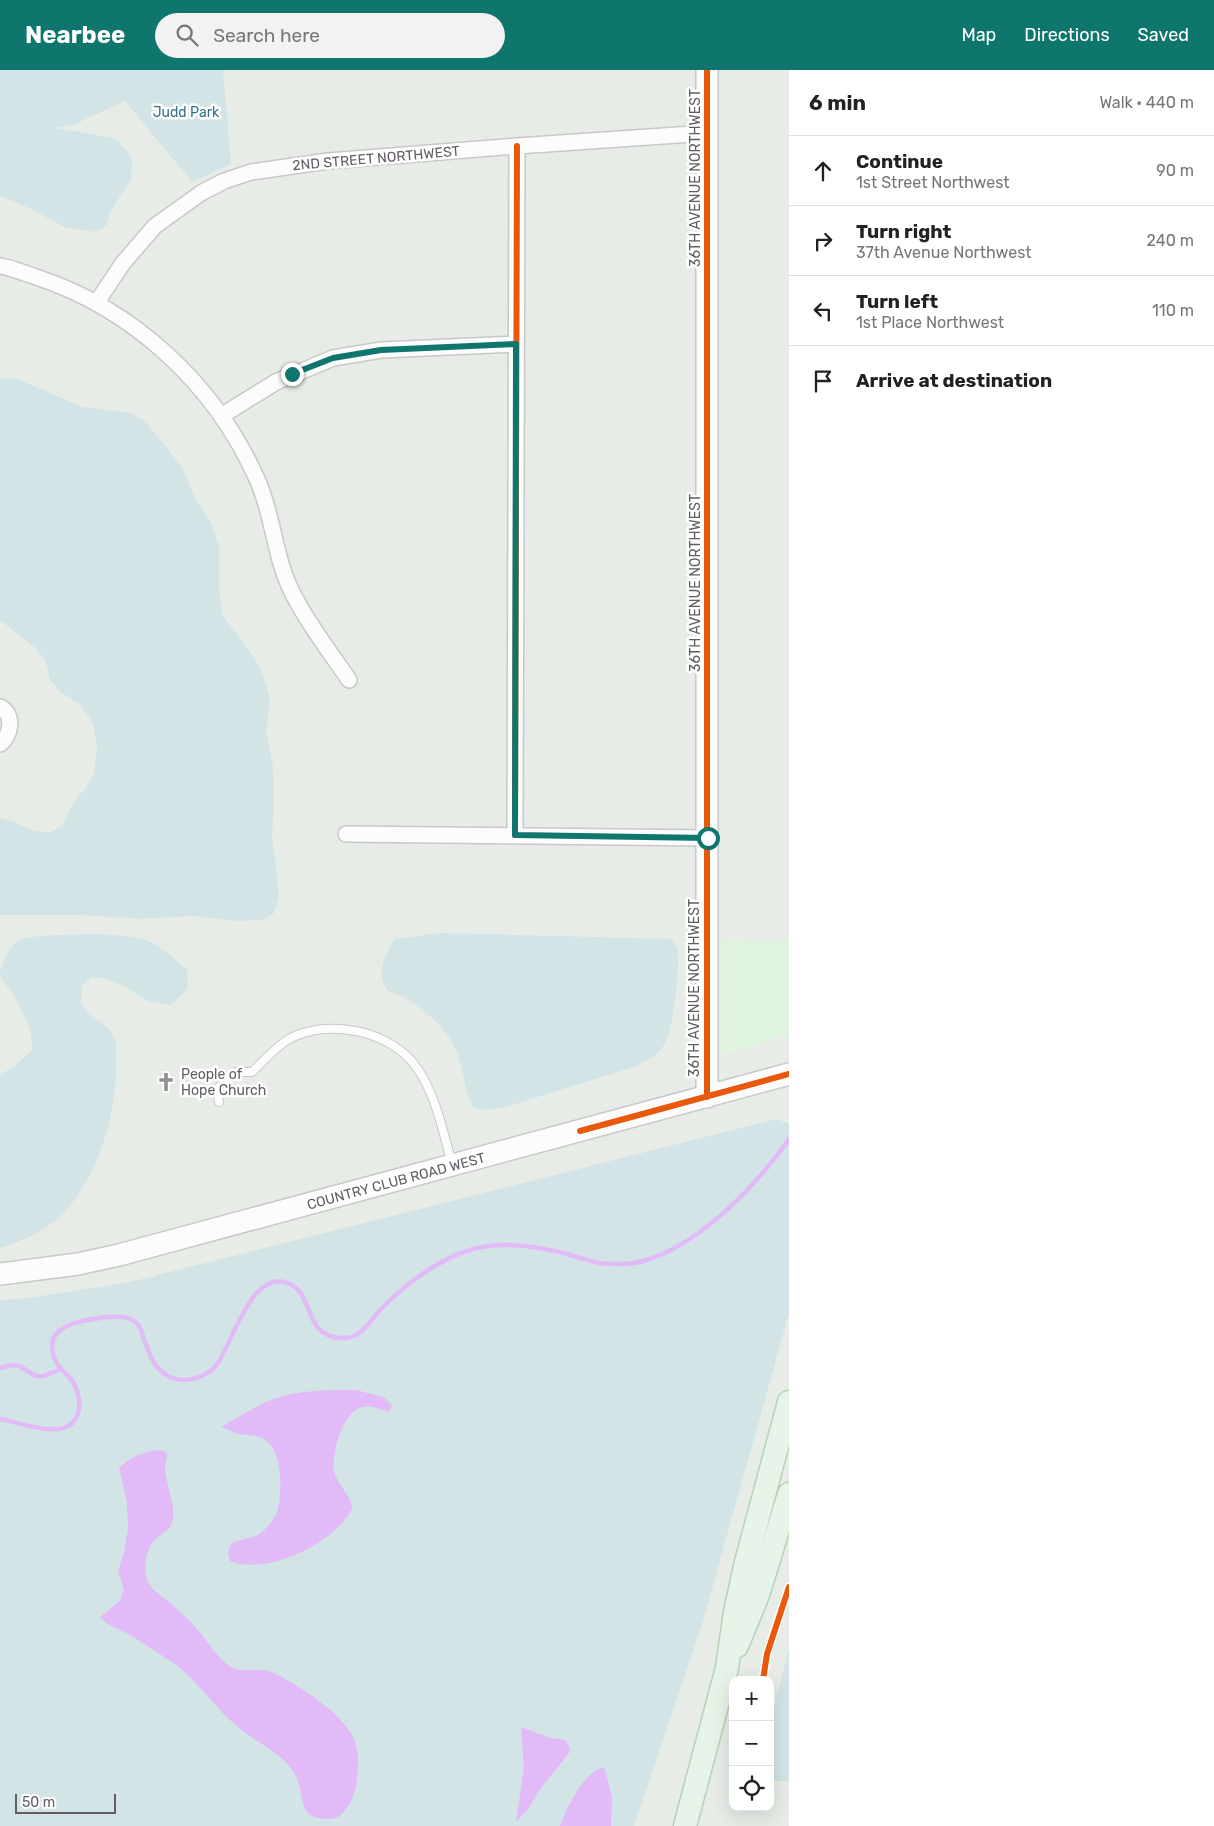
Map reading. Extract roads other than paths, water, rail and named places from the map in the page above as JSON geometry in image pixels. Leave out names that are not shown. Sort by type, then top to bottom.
[{"type":"main road","points":[[685,1826],[727,1668],[739,1589],[789,1402]]},
{"type":"main road","points":[[727,1668],[756,1602],[789,1494]]},
{"type":"street","name":"36TH AVENUE NORTHWEST","points":[[707,70],[707,1097]]},
{"type":"street","name":"2ND STREET NORTHWEST","points":[[97,302],[124,263],[155,226],[202,193],[224,181],[251,172],[328,161],[708,133]]},
{"type":"street","points":[[515,835],[517,146]]},
{"type":"street","points":[[0,266],[58,284],[97,302],[151,340],[197,385],[221,416],[257,479],[266,502],[282,571],[293,595],[348,680]]},
{"type":"street","points":[[221,416],[276,382],[333,358],[381,350],[516,344]]},
{"type":"street","points":[[0,706],[4,708],[9,716],[10,729],[7,738],[0,744]]},
{"type":"street","points":[[346,834],[708,838]]},
{"type":"street","name":"COUNTRY CLUB ROAD WEST","points":[[0,1274],[78,1264],[119,1255],[789,1074]]},
{"type":"lane","points":[[219,1102],[217,1089],[236,1072],[252,1072],[289,1039],[311,1031],[345,1029],[372,1035],[407,1056],[422,1077],[434,1106],[453,1165]]},
{"type":"waterway","points":[[0,1419],[47,1429],[64,1428],[71,1424],[78,1414],[77,1390],[71,1379],[56,1362],[52,1349],[53,1339],[66,1326],[87,1320],[113,1317],[125,1317],[133,1320],[139,1326],[149,1353],[158,1368],[173,1378],[188,1380],[205,1375],[215,1367],[253,1297],[264,1286],[276,1281],[290,1284],[298,1290],[315,1324],[321,1331],[330,1336],[344,1338],[355,1336],[362,1331],[389,1301],[420,1276],[453,1256],[476,1248],[501,1245],[526,1246],[551,1250],[606,1264],[632,1263],[650,1259],[690,1239],[728,1209],[776,1157],[789,1139]]},
{"type":"waterway","points":[[0,1368],[11,1365],[19,1366],[36,1376],[44,1376],[61,1369]]},
{"type":"place","name":"People of Hope Church","points":[[166,1082]]},
{"type":"park label","name":"Judd Park","points":[[186,112]]}]
